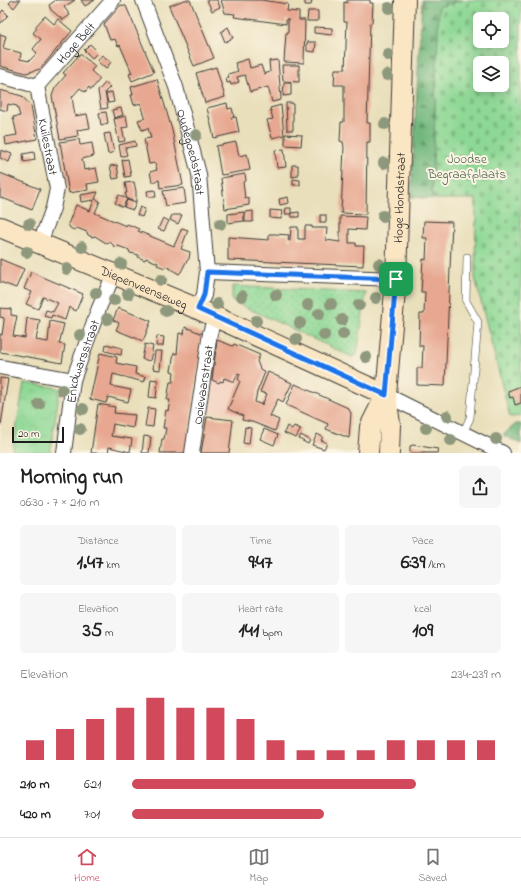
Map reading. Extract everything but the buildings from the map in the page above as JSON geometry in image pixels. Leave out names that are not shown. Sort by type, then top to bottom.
[{"type":"street","name":"Hoge Belt","points":[[37,86],[113,0]]},
{"type":"street","name":"Oudegoedstraat","points":[[143,0],[176,88],[199,174],[207,272],[204,295],[207,313]]},
{"type":"street","name":"Hoge Hondstraat","points":[[389,453],[390,424],[386,395],[396,279],[404,0]]},
{"type":"street","points":[[0,76],[37,86]]},
{"type":"street","name":"Kuilestraat","points":[[37,86],[57,189],[53,208],[40,243]]},
{"type":"street","name":"Diepenveenseweg","points":[[0,227],[207,313],[386,395],[503,453]]},
{"type":"street","points":[[207,272],[396,279]]},
{"type":"street","name":"Enkdwarsstraat","points":[[64,453],[73,380],[99,308],[114,274]]},
{"type":"street","name":"Ooievaarstraat","points":[[192,453],[210,333],[207,313]]},
{"type":"street","points":[[0,367],[73,380]]},
{"type":"street","name":"Hoge Hondstraat","points":[[368,453],[370,427],[386,395]]},
{"type":"lane","points":[[463,433],[470,418],[478,322],[466,301],[467,257]]},
{"type":"shaded area","points":[[216,339],[270,364],[258,393],[254,419],[205,410]]},
{"type":"green space","points":[[422,0],[462,0],[439,7],[432,192],[435,199],[411,197]]},
{"type":"green space","name":"Joodse Begraafplaats","points":[[462,0],[521,0],[521,416],[510,417],[475,278],[476,199],[435,199],[432,192],[439,7]]},
{"type":"green space","points":[[232,286],[366,293],[357,354],[352,357],[232,301]]},
{"type":"green space","points":[[24,383],[60,388],[50,453],[12,453]]},
{"type":"green space","points":[[516,424],[521,424],[521,444],[503,435]]},
{"type":"route","points":[[207,272],[396,279],[386,395],[198,309],[204,295],[207,272]]}]
